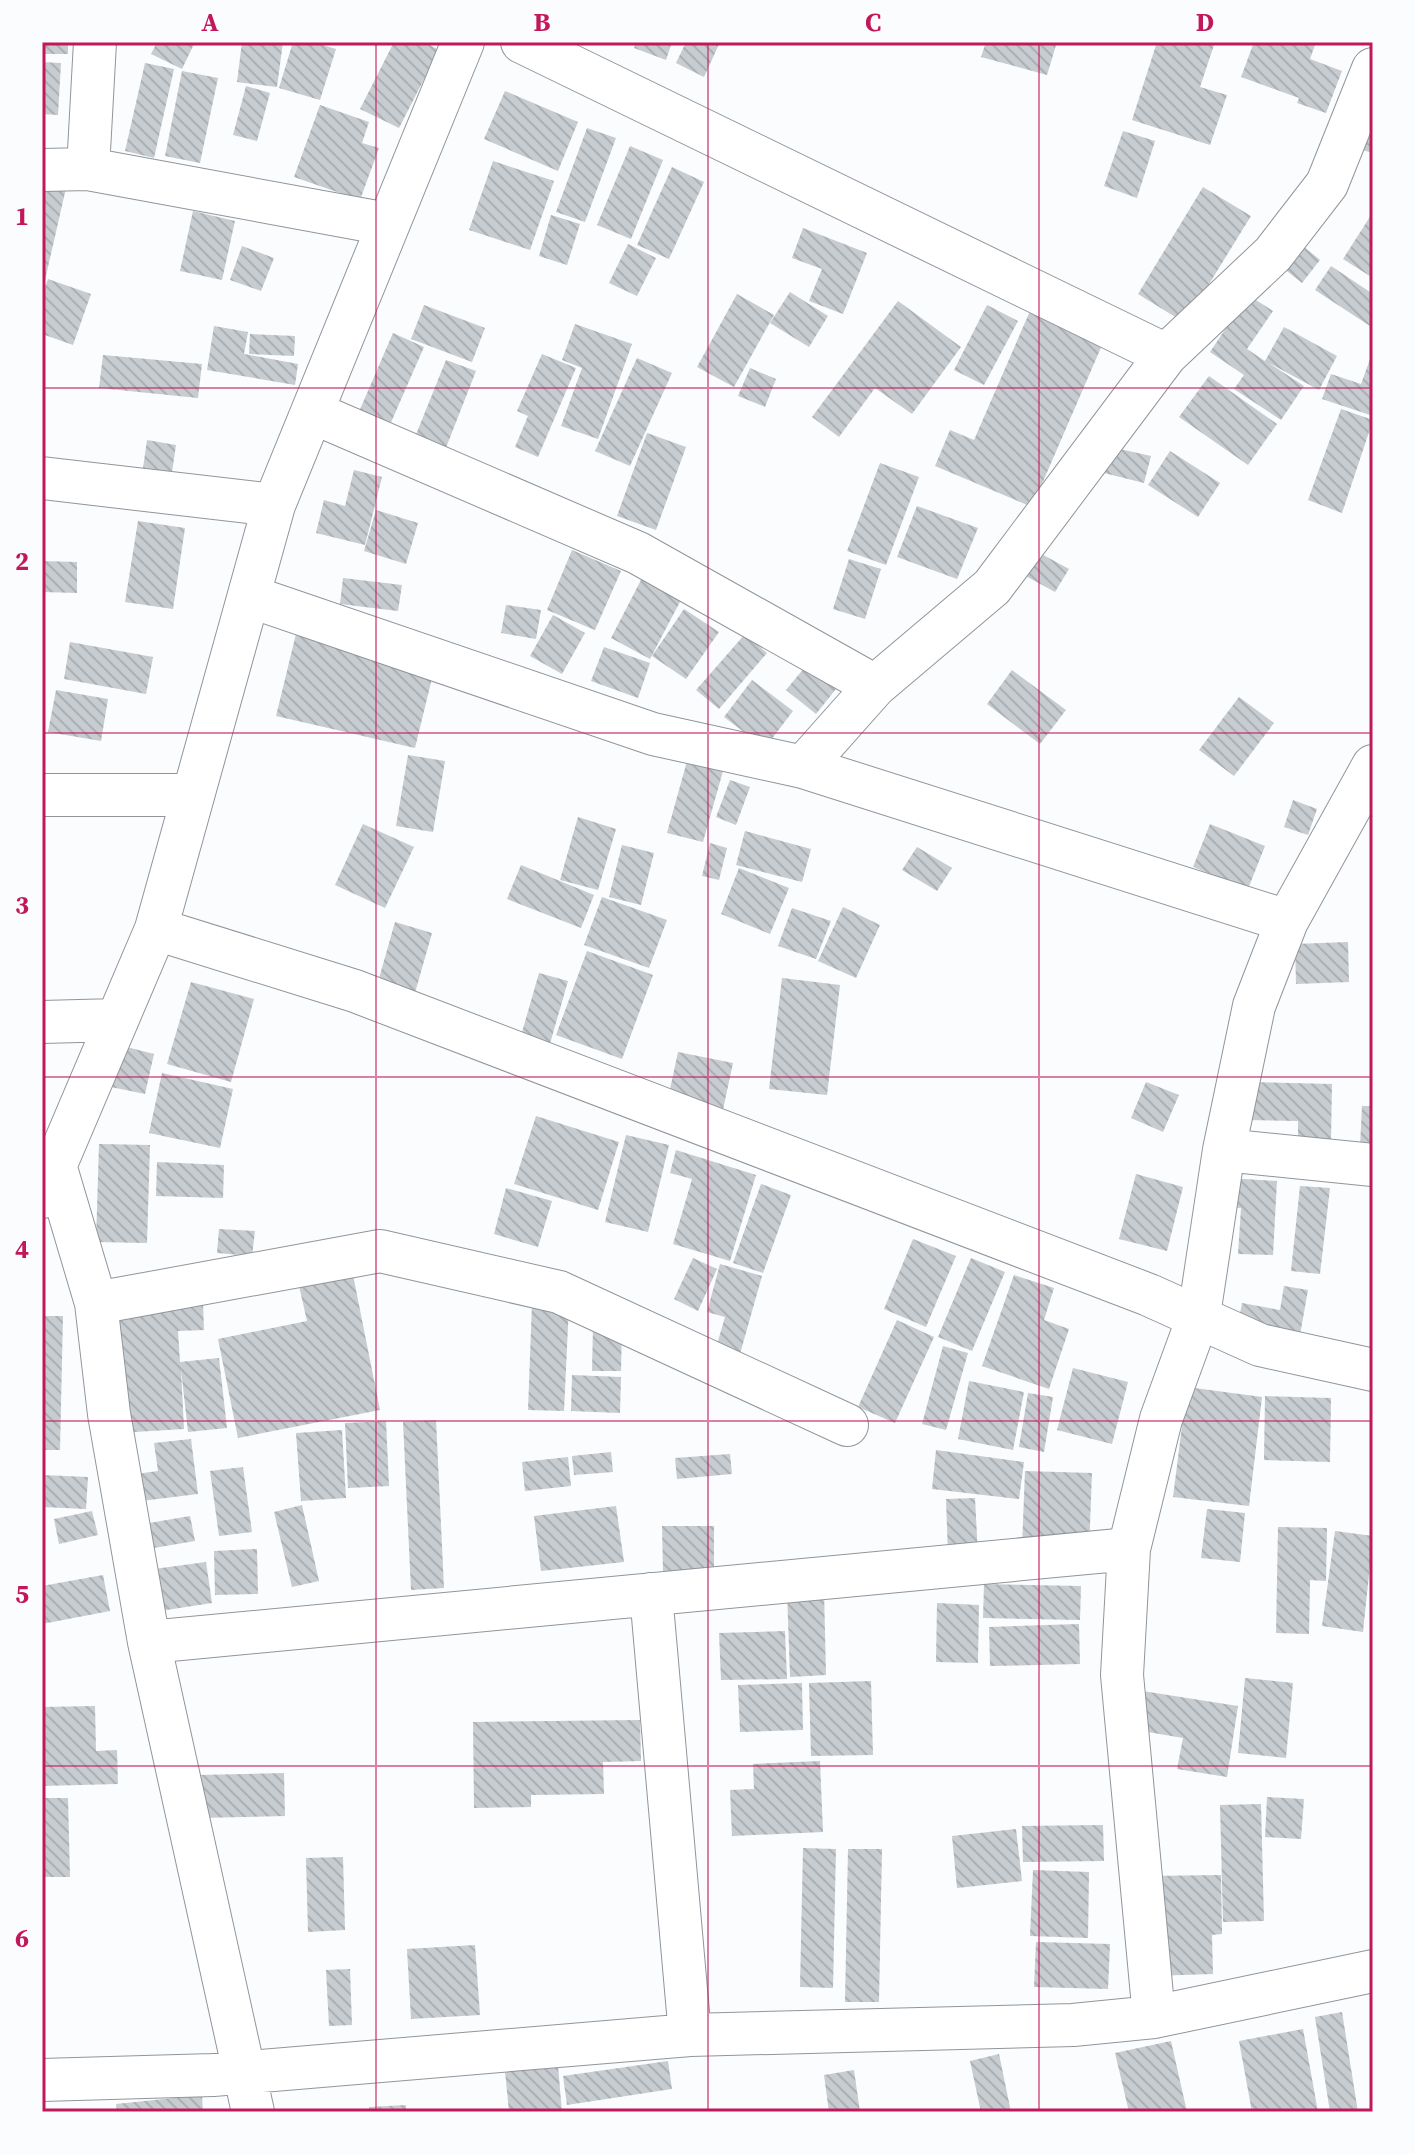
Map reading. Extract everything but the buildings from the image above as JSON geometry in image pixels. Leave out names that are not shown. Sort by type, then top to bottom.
[{"type":"street","points":[[88,169],[95,42]]},
{"type":"street","points":[[250,2092],[149,1642],[109,1414],[96,1303],[49,1181],[156,929],[274,505],[463,42]]},
{"type":"street","points":[[522,42],[1166,355]]},
{"type":"street","points":[[803,767],[875,686],[992,587],[1166,355],[1273,254],[1327,184],[1373,69]]},
{"type":"street","points":[[42,170],[88,169],[387,224]]},
{"type":"street","points":[[314,413],[638,553],[875,686]]},
{"type":"street","points":[[42,478],[274,505]]},
{"type":"street","points":[[249,596],[653,734],[803,767],[1287,921]]},
{"type":"street","points":[[1154,2017],[1122,1675],[1129,1549],[1161,1419],[1199,1315],[1224,1150],[1254,1006],[1287,921],[1373,766]]},
{"type":"street","points":[[42,795],[193,795]]},
{"type":"street","points":[[156,929],[355,991],[1199,1315],[1260,1345],[1373,1370]]},
{"type":"street","points":[[42,1022],[117,1020]]},
{"type":"street","points":[[1224,1150],[1373,1165]]},
{"type":"street","points":[[96,1303],[380,1251],[559,1292],[847,1425]]},
{"type":"street","points":[[149,1642],[1129,1549]]},
{"type":"street","points":[[651,1594],[690,2035]]},
{"type":"street","points":[[42,2080],[250,2092],[690,2035],[1073,2025],[1154,2017],[1373,1971]]}]
